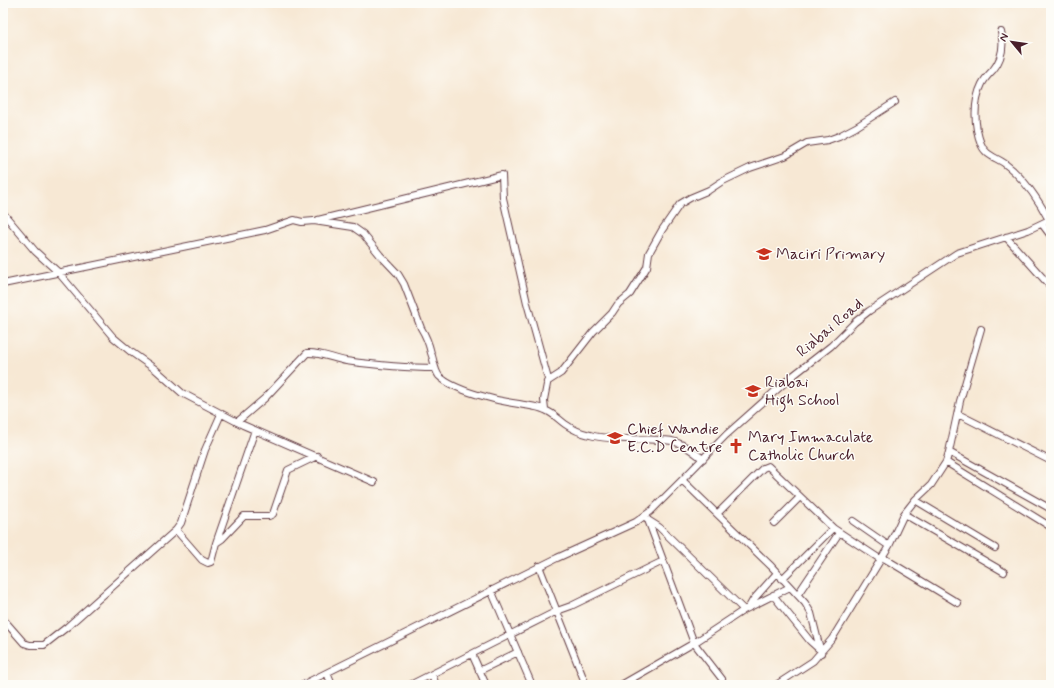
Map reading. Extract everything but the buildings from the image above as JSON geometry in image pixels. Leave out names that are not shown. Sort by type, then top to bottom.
[{"type":"street","points":[[1001,32],[1003,46],[999,60],[981,85],[976,100],[979,139],[984,151],[1004,163],[1016,173],[1038,200],[1050,220]]},
{"type":"street","points":[[547,382],[561,373],[593,332],[612,313],[618,304],[630,294],[647,267],[649,253],[662,230],[680,204],[750,168],[785,156],[807,143],[828,140],[839,136],[895,102]]},
{"type":"street","points":[[3,284],[261,231],[294,220],[302,222],[314,221],[502,175],[503,198],[527,305],[546,369],[547,382],[544,400],[545,409]]},
{"type":"street","points":[[3,213],[35,251],[58,272],[113,337],[131,352],[155,368],[182,393],[237,422],[374,482]]},
{"type":"street","name":"Riabai Road","points":[[302,685],[539,566],[646,518],[726,435],[790,378],[831,346],[860,317],[957,253],[1006,237],[1050,220]]},
{"type":"street","points":[[314,221],[353,227],[363,234],[398,274],[404,284],[425,335],[435,368],[439,376],[454,386],[494,399],[545,409],[574,429],[590,435],[622,439],[655,439],[676,442],[703,459]]},
{"type":"street","points":[[1042,224],[1051,236]]},
{"type":"street","points":[[1006,237],[1051,287]]},
{"type":"street","points":[[776,685],[813,660],[832,639],[889,546],[904,514],[915,500],[931,485],[946,462],[960,401],[981,329]]},
{"type":"street","points":[[237,422],[265,398],[307,353],[371,364],[435,368]]},
{"type":"street","points":[[3,619],[24,643],[44,646],[68,627],[176,530],[181,523],[205,450],[221,414]]},
{"type":"street","points":[[958,414],[1051,461]]},
{"type":"street","points":[[176,530],[205,563],[211,562],[216,543],[255,430]]},
{"type":"street","points":[[949,452],[1051,509]]},
{"type":"street","points":[[216,543],[222,539],[244,516],[271,516],[288,470],[317,456]]},
{"type":"street","points":[[946,462],[1051,528]]},
{"type":"street","points":[[717,514],[766,466],[770,467],[839,533],[958,603]]},
{"type":"street","points":[[682,480],[798,594],[811,613],[820,652]]},
{"type":"street","points":[[774,523],[800,497]]},
{"type":"street","points":[[915,500],[995,548]]},
{"type":"street","points":[[904,514],[1004,572]]},
{"type":"street","points":[[646,518],[694,643],[722,679]]},
{"type":"street","points":[[646,518],[659,527],[746,609]]},
{"type":"street","points":[[853,522],[889,546]]},
{"type":"street","points":[[782,579],[833,528]]},
{"type":"street","points":[[798,594],[839,533]]},
{"type":"street","points":[[410,685],[510,634],[663,561]]},
{"type":"street","points":[[539,566],[586,685]]},
{"type":"street","points":[[746,609],[777,573]]},
{"type":"street","points":[[621,685],[694,643],[746,609],[790,587]]},
{"type":"street","points":[[491,590],[532,685]]},
{"type":"street","points":[[774,595],[820,652]]},
{"type":"street","points":[[479,671],[518,652]]},
{"type":"street","points":[[472,654],[486,685]]},
{"type":"street","points":[[327,673],[332,685]]},
{"type":"street","points":[[432,674],[436,685]]},
{"type":"place","name":"Maciri Primary","points":[[764,254]]},
{"type":"place","name":"Riabai High School","points":[[753,391]]},
{"type":"place","name":"Chief Wandie E.C.D Centre","points":[[615,438]]},
{"type":"place","name":"Mary Immaculate Catholic Church","points":[[736,446]]}]
